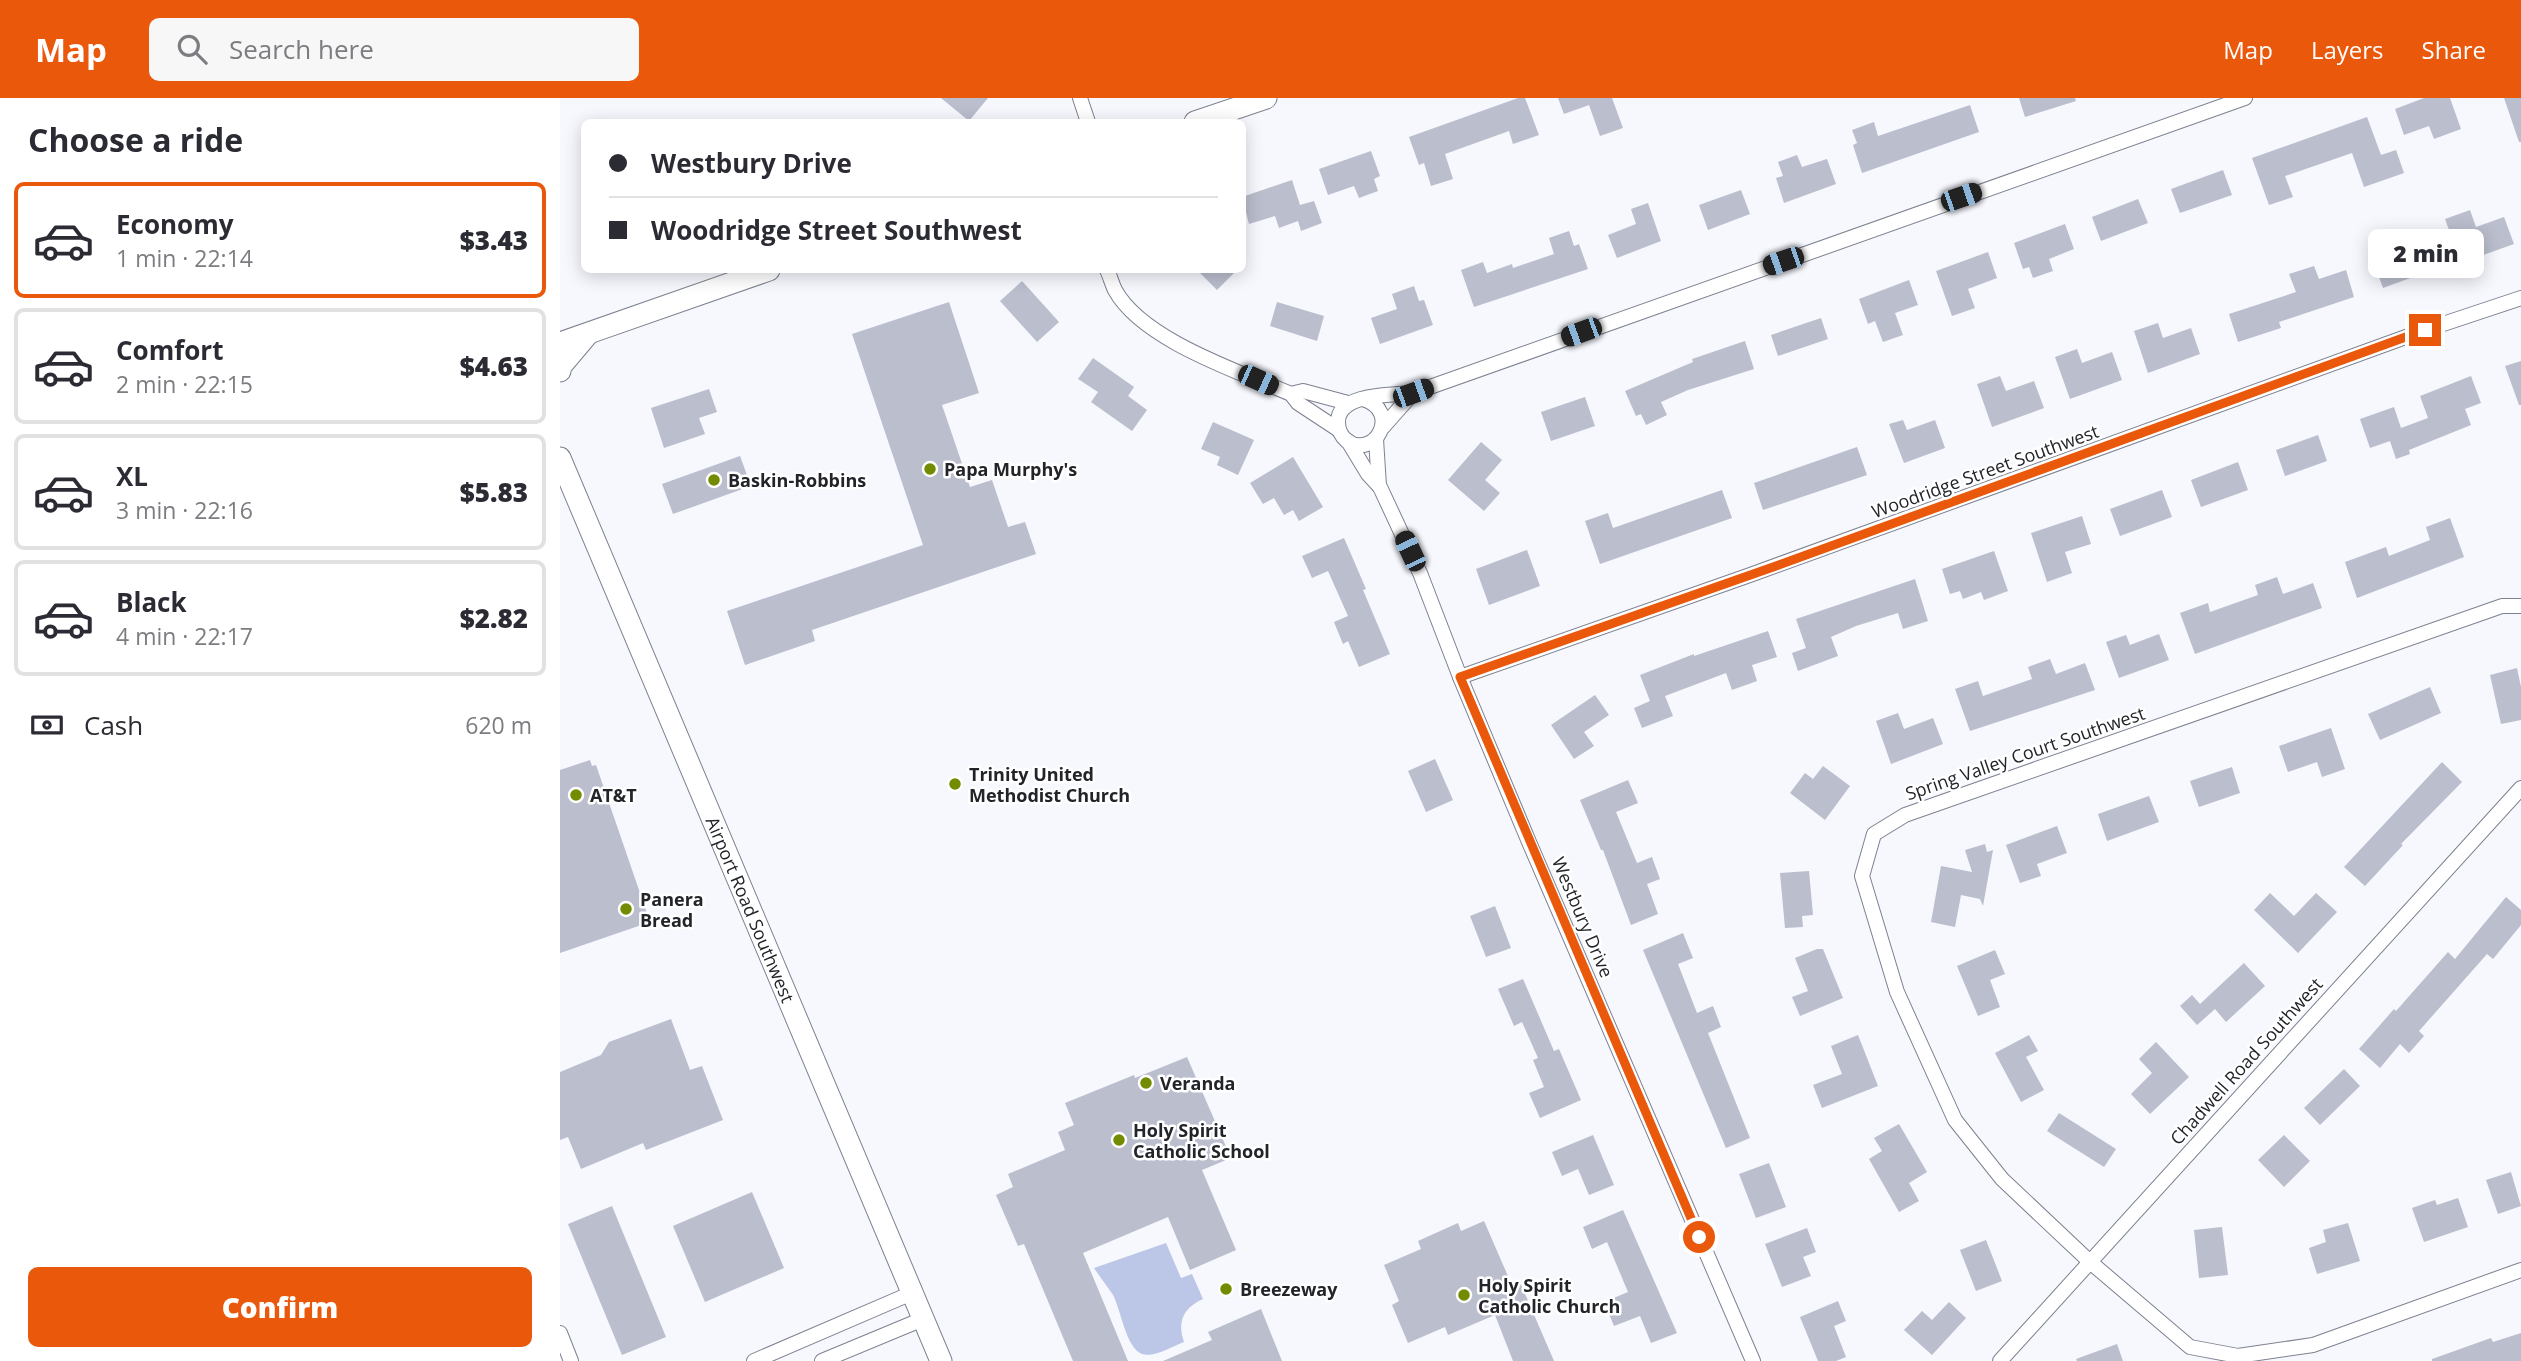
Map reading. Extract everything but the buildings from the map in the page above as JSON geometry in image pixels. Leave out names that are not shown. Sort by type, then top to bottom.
[{"type":"main road","points":[[1204,119],[1266,98]]},
{"type":"main road","points":[[560,343],[759,273]]},
{"type":"main road","points":[[560,371],[561,366],[589,333]]},
{"type":"main road","name":"Airport Road Southwest","points":[[560,458],[940,1361]]},
{"type":"street","points":[[1080,98],[1087,119]]},
{"type":"street","points":[[1413,393],[1379,433],[1362,444],[1344,436],[1339,415],[1348,403],[1413,393],[2245,98]]},
{"type":"street","name":"Westbury Drive","points":[[1108,273],[1115,291],[1129,309],[1147,325],[1189,349],[1291,394],[1298,403],[1344,436],[1368,474],[1380,487],[1420,573],[1460,677],[1753,1361]]},
{"type":"street","name":"Woodridge Street Southwest","points":[[1460,677],[1750,575],[2425,330],[2521,298]]},
{"type":"street","name":"Westbury Drive","points":[[1291,394],[1303,391],[1348,403]]},
{"type":"street","points":[[1363,399],[1377,406],[1383,419],[1379,433]]},
{"type":"street","name":"Westbury Drive","points":[[1379,433],[1380,487]]},
{"type":"street","name":"Spring Valley Court Southwest","points":[[2521,606],[2502,606],[1905,815],[1874,834],[1863,876],[1897,992],[1955,1119],[2002,1179],[2089,1261],[2190,1347],[2238,1356],[2313,1345],[2521,1270]]},
{"type":"street","name":"Chadwell Road Southwest","points":[[2000,1361],[2521,788]]},
{"type":"street","points":[[754,1361],[912,1293]]},
{"type":"street","points":[[822,1361],[923,1319]]},
{"type":"street","points":[[560,1333],[572,1361]]},
{"type":"shaded area","points":[[1166,1243],[1181,1278],[1192,1274],[1203,1299],[1183,1316],[1181,1328],[1184,1342],[1147,1355],[1136,1350],[1132,1344],[1113,1295],[1094,1268]]},
{"type":"place","name":"Papa Murphy's","points":[[930,469]]},
{"type":"place","name":"Baskin-Robbins","points":[[714,480]]},
{"type":"place","name":"Trinity United Methodist Church","points":[[955,784]]},
{"type":"place","name":"AT&T","points":[[576,795]]},
{"type":"place","name":"Panera Bread","points":[[626,909]]},
{"type":"place","name":"Veranda","points":[[1146,1083]]},
{"type":"place","name":"Holy Spirit Catholic School","points":[[1119,1140]]},
{"type":"place","name":"Breezeway","points":[[1226,1289]]},
{"type":"place","name":"Holy Spirit Catholic Church","points":[[1464,1295]]},
{"type":"route","points":[[1699,1237],[1460,677],[2107,447],[2425,330]]}]
